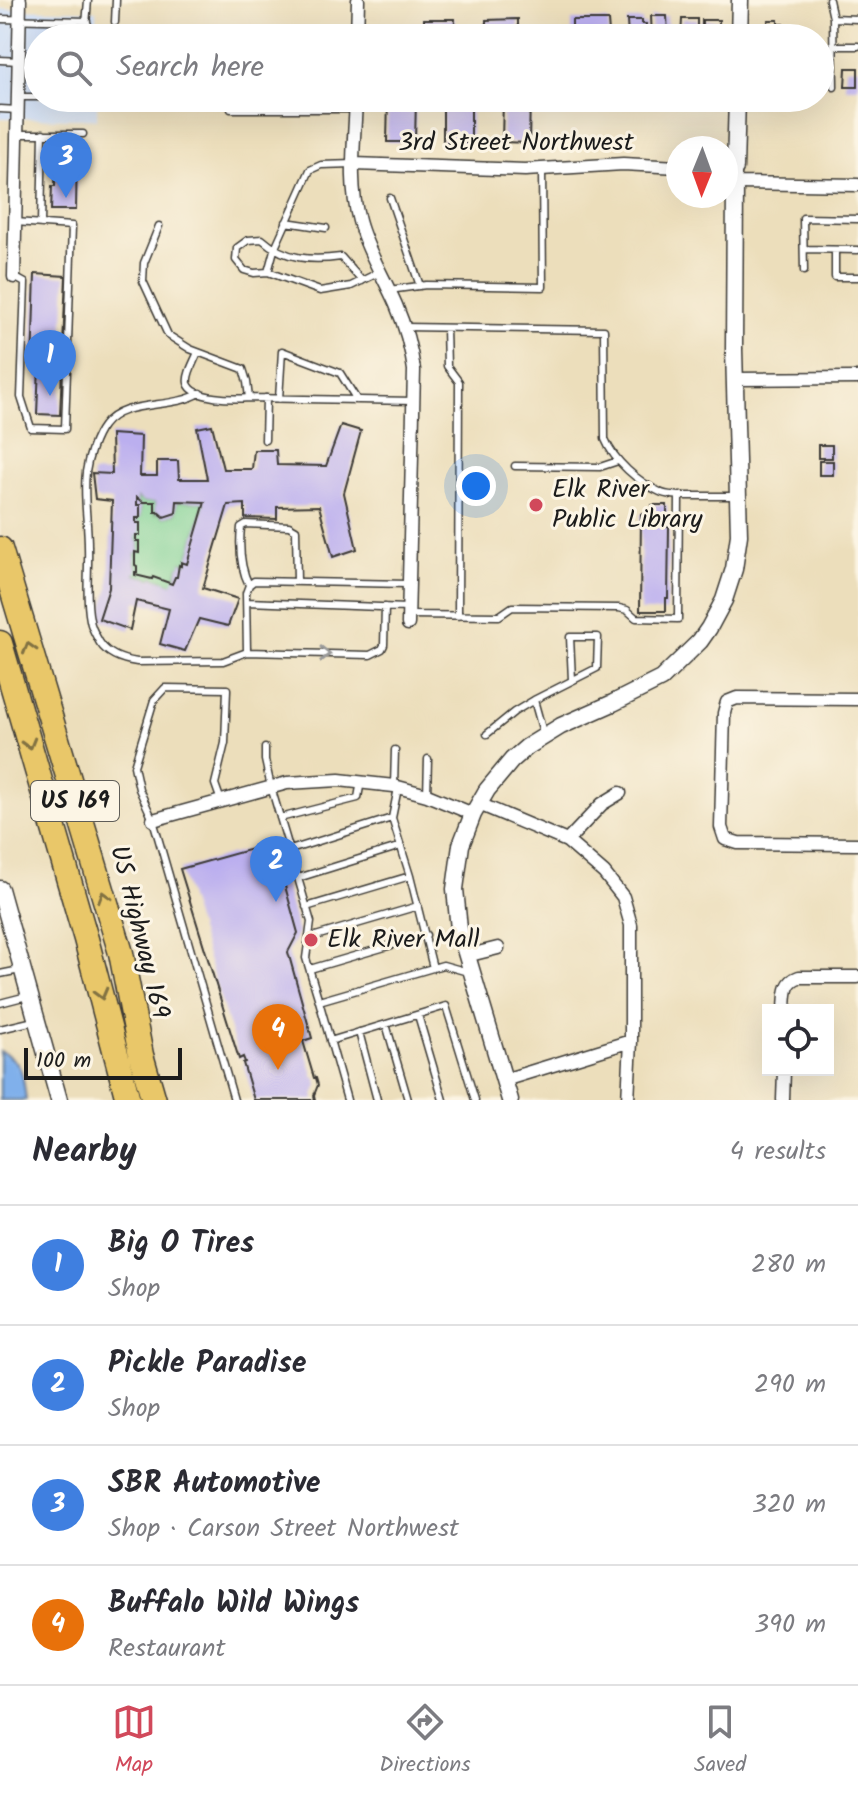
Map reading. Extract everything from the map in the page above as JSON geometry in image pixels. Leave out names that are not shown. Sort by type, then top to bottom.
[{"type":"highway","name":"US Highway 169","points":[[0,549],[121,953],[130,1060],[126,1100]]},
{"type":"highway","name":"US Highway 169","points":[[0,643],[86,939],[130,1060],[154,1100]]},
{"type":"highway","points":[[130,1060],[165,1100]]},
{"type":"street","points":[[14,277],[20,0]]},
{"type":"street","points":[[357,24],[358,0]]},
{"type":"street","points":[[739,24],[740,0]]},
{"type":"street","points":[[356,112],[355,205],[364,237],[389,290],[412,353],[414,401],[409,615]]},
{"type":"street","points":[[734,136],[736,112]]},
{"type":"street","name":"3rd Street Northwest","points":[[354,164],[542,169],[623,164],[666,166]]},
{"type":"street","points":[[738,174],[858,185]]},
{"type":"street","points":[[510,1100],[459,929],[455,889],[461,845],[487,790],[527,747],[561,726],[661,679],[700,641],[724,600],[739,535],[732,208]]},
{"type":"street","points":[[736,379],[858,378]]},
{"type":"street","points":[[858,699],[737,698],[727,702],[724,713],[721,813],[725,839],[738,843],[858,844]]},
{"type":"street","points":[[153,820],[271,787],[311,781],[361,781],[396,787],[476,809],[567,841],[614,885],[628,911],[631,925],[628,1100]]},
{"type":"street","points":[[567,841],[602,804],[620,793]]},
{"type":"street","points":[[0,889],[7,941],[23,969],[59,1100]]},
{"type":"street","points":[[466,956],[498,948]]},
{"type":"street","points":[[785,1004],[786,989],[792,979],[858,977]]},
{"type":"street","points":[[504,1080],[631,1041]]},
{"type":"street","points":[[783,1100],[784,1076]]},
{"type":"lane","points":[[88,0],[88,24]]},
{"type":"lane","points":[[115,22],[116,0]]},
{"type":"lane","points":[[829,0],[833,24]]},
{"type":"lane","points":[[833,18],[858,19]]},
{"type":"lane","points":[[0,19],[87,21]]},
{"type":"lane","points":[[834,46],[858,46]]},
{"type":"lane","points":[[0,60],[19,61]]},
{"type":"lane","points":[[0,109],[24,101]]},
{"type":"lane","points":[[41,224],[43,133]]},
{"type":"lane","points":[[17,134],[83,134]]},
{"type":"lane","points":[[268,272],[274,250],[310,170],[321,165],[354,164]]},
{"type":"lane","points":[[389,290],[420,286],[543,287],[542,169]]},
{"type":"lane","points":[[390,198],[420,286]]},
{"type":"lane","points":[[804,271],[803,218],[858,219]]},
{"type":"lane","points":[[14,277],[25,283],[21,397],[31,428],[65,429],[72,226],[15,222]]},
{"type":"lane","points":[[286,222],[326,228]]},
{"type":"lane","points":[[159,226],[144,263],[143,281],[168,335],[198,352],[243,369],[249,398]]},
{"type":"lane","points":[[362,281],[341,257],[317,260],[294,257],[274,250],[262,239],[248,240],[237,248],[236,260],[244,270],[268,272],[320,291],[351,286],[362,281],[380,272]]},
{"type":"lane","points":[[804,249],[858,250]]},
{"type":"lane","points":[[835,250],[835,277],[858,277]]},
{"type":"lane","points":[[404,327],[604,330],[605,439],[618,461],[662,493],[738,496]]},
{"type":"lane","points":[[446,328],[447,366],[459,382],[458,616]]},
{"type":"lane","points":[[279,399],[282,351],[340,373],[357,400]]},
{"type":"lane","points":[[198,352],[187,379],[189,386],[200,393],[229,399],[414,401]]},
{"type":"lane","points":[[200,393],[190,399],[121,413],[103,425],[92,451],[85,476],[90,622],[102,646],[123,660],[223,661],[247,652],[370,655],[384,645],[385,607]]},
{"type":"lane","points":[[265,440],[266,398]]},
{"type":"lane","points":[[515,466],[600,467],[618,461]]},
{"type":"lane","points":[[247,602],[385,607],[409,615],[458,616],[499,616],[512,607],[589,608],[627,610],[636,618],[678,619],[679,496]]},
{"type":"lane","points":[[251,583],[243,573],[239,544],[241,527],[246,524],[289,526],[296,530],[297,582]]},
{"type":"lane","points":[[247,652],[247,602],[251,583]]},
{"type":"lane","points":[[251,583],[410,584]]},
{"type":"lane","points":[[487,734],[534,700],[597,668],[598,637],[570,637],[572,680]]},
{"type":"lane","points":[[221,801],[215,784],[225,743],[227,689],[165,688],[154,700],[134,766],[139,789],[153,820],[234,1100]]},
{"type":"lane","points":[[534,700],[544,736]]},
{"type":"lane","points":[[265,748],[271,787],[311,922],[306,958],[347,1100]]},
{"type":"lane","points":[[395,750],[396,787],[392,818],[433,968]]},
{"type":"lane","points":[[427,795],[428,759]]},
{"type":"lane","points":[[280,818],[358,798],[361,781]]},
{"type":"lane","points":[[290,850],[392,818]]},
{"type":"lane","points":[[298,878],[401,846]]},
{"type":"lane","points":[[306,907],[410,876]]},
{"type":"lane","points":[[309,938],[418,906]]},
{"type":"lane","points":[[310,969],[426,935]]},
{"type":"lane","points":[[319,1001],[443,965],[471,973]]},
{"type":"lane","points":[[0,974],[23,969]]},
{"type":"lane","points":[[0,1003],[30,996]]},
{"type":"lane","points":[[330,1041],[446,1006],[475,1100]]},
{"type":"lane","points":[[418,1015],[443,1100]]},
{"type":"lane","points":[[0,1029],[37,1020]]},
{"type":"lane","points":[[386,1024],[408,1100]]},
{"type":"lane","points":[[359,1032],[377,1100]]},
{"type":"shaded area","points":[[0,9],[96,11],[96,24],[24,24],[24,112],[97,112],[97,119],[0,118]]},
{"type":"green space","points":[[137,497],[143,502],[155,502],[155,514],[158,512],[164,517],[176,513],[177,501],[205,502],[187,564],[182,562],[179,566],[174,585],[153,577],[135,575],[135,552],[139,552],[136,535],[139,535],[139,523],[136,523],[136,518],[140,517]]},
{"type":"water","points":[[0,1051],[18,1065],[26,1100],[0,1100]]},
{"type":"building","points":[[651,16],[667,16],[667,24],[651,24]]},
{"type":"building","points":[[424,19],[455,19],[455,24],[424,24]]},
{"type":"building","points":[[518,19],[518,24],[486,24],[486,20]]},
{"type":"building","points":[[682,19],[697,19],[697,24],[682,24]]},
{"type":"building","points":[[572,20],[608,20],[608,24],[572,24]]},
{"type":"building","points":[[627,20],[642,20],[642,24],[627,24]]},
{"type":"building","points":[[702,20],[719,20],[719,24],[702,24]]},
{"type":"building","points":[[846,68],[858,68],[858,87],[845,87]]},
{"type":"building","points":[[388,112],[416,112],[415,142],[387,142]]},
{"type":"building","points":[[443,112],[471,112],[471,143],[443,143]]},
{"type":"building","points":[[503,112],[530,112],[529,143],[502,142]]},
{"type":"building","points":[[56,149],[77,150],[76,210],[51,210]]},
{"type":"building","points":[[35,274],[66,276],[60,415],[37,414],[39,366],[32,366]]},
{"type":"building","points":[[212,425],[223,469],[252,469],[254,450],[276,450],[277,465],[326,466],[341,425],[361,431],[344,493],[357,549],[333,557],[319,506],[277,507],[277,519],[245,518],[245,504],[228,505],[203,588],[238,599],[228,626],[199,619],[185,651],[160,644],[169,609],[136,601],[130,630],[99,619],[109,588],[112,501],[95,499],[92,473],[112,474],[111,434],[141,436],[140,476],[157,476],[157,461],[178,461],[179,479],[207,479],[197,428]],"holes":[[[137,497],[143,502],[155,502],[155,512],[164,517],[176,513],[177,501],[205,502],[187,564],[181,562],[172,584],[135,575],[135,552],[139,553],[136,535],[140,535],[140,523],[136,523],[136,518],[140,518]]]},
{"type":"building","points":[[818,445],[832,445],[832,458],[818,458]]},
{"type":"building","points":[[819,461],[833,461],[833,475],[819,475]]},
{"type":"building","points":[[652,505],[667,505],[666,611],[640,611],[641,514],[652,514]]},
{"type":"building","points":[[273,843],[298,933],[288,952],[312,1038],[303,1041],[318,1085],[315,1100],[254,1100],[245,1062],[243,1057],[239,1059],[180,869]]},
{"type":"place","name":"SBR Automotive","points":[[66,198]]},
{"type":"place","name":"Big O Tires","points":[[50,396]]},
{"type":"place","name":"Elk River Public Library","points":[[536,505]]},
{"type":"place","name":"Pickle Paradise","points":[[276,902]]},
{"type":"place","name":"Elk River Mall","points":[[311,940]]},
{"type":"place","name":"Buffalo Wild Wings","points":[[278,1070]]}]
